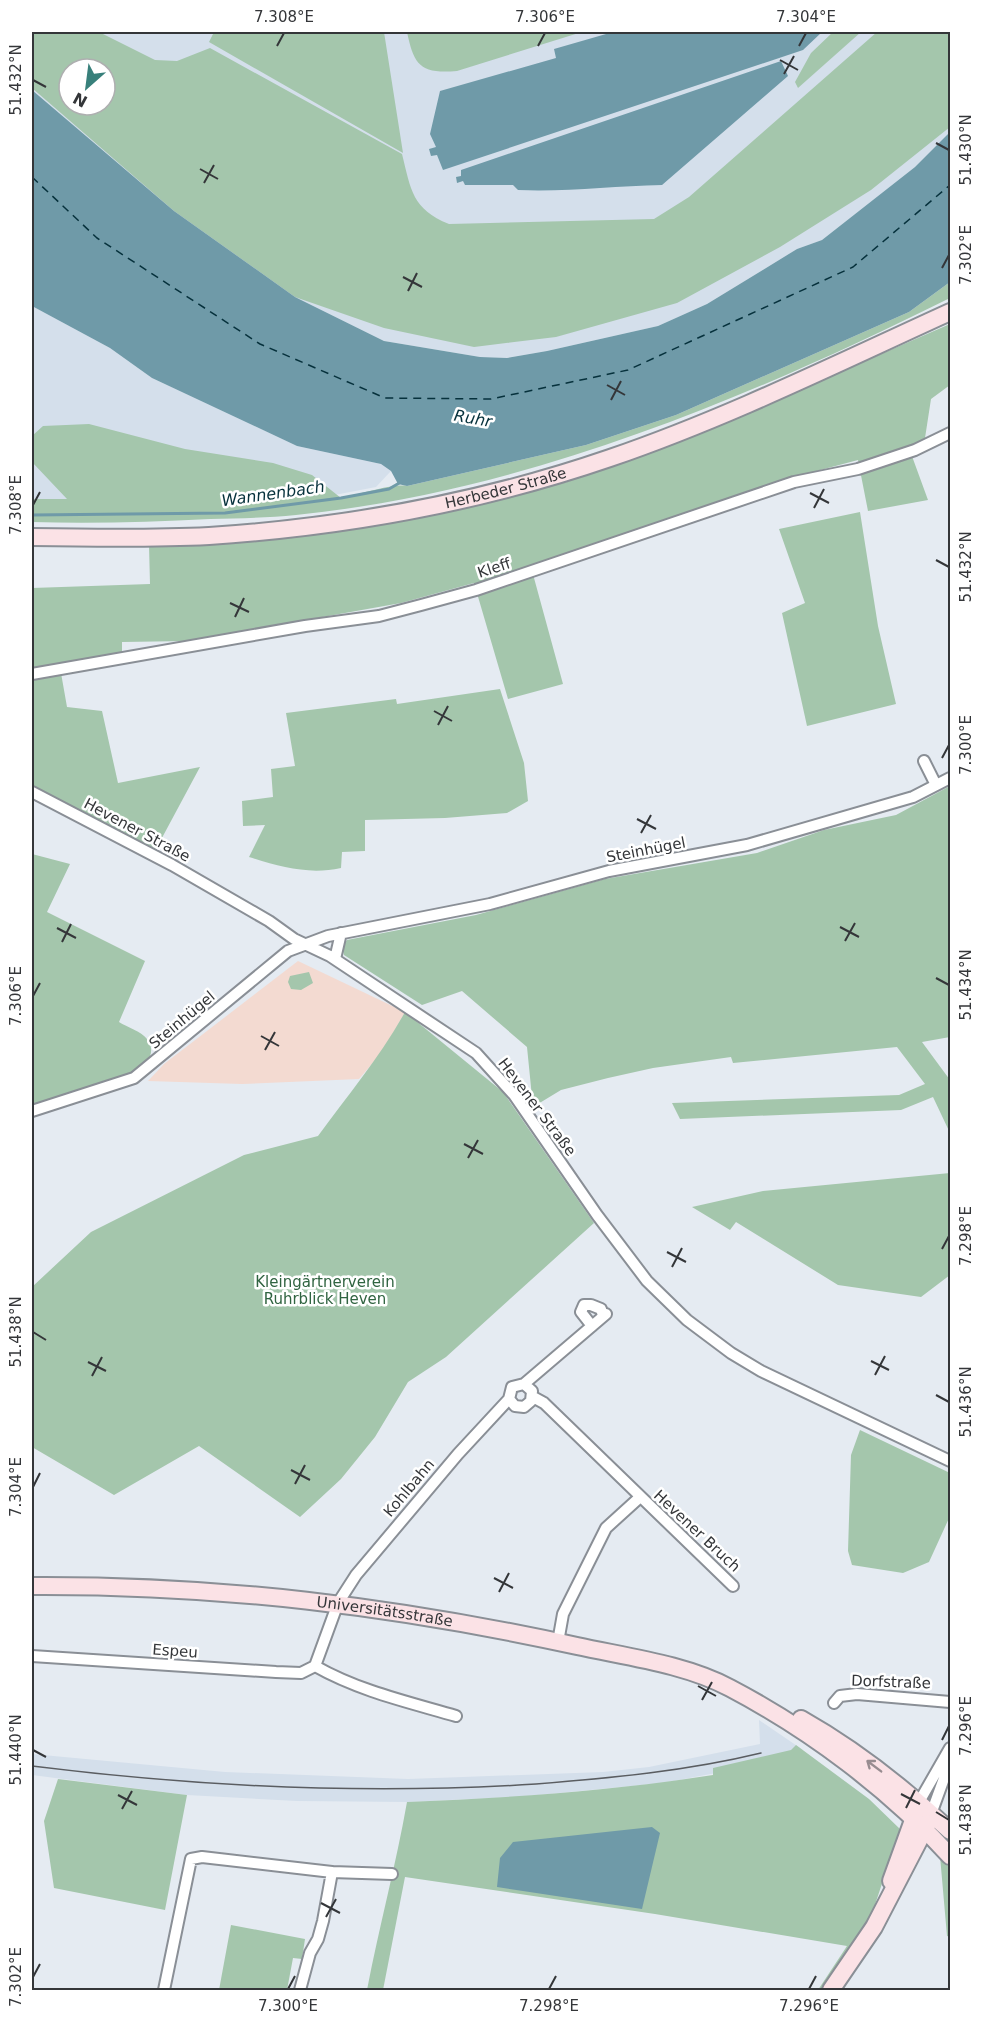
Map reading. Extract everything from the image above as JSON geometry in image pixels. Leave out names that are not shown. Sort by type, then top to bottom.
[{"type":"street","name":"Herbeder Straße","points":[[32,537],[172,538],[260,532],[363,519],[524,484],[608,458],[702,423],[951,312]]},
{"type":"street","name":"Kleff","points":[[32,674],[305,626],[379,616],[510,579],[794,482],[858,469],[915,450],[951,434]]},
{"type":"street","points":[[924,761],[936,785]]},
{"type":"street","name":"Steinhügel","points":[[32,1111],[134,1078],[288,951],[305,943],[341,933],[490,904],[609,871],[747,845],[913,797],[951,778]]},
{"type":"street","name":"Hevener Straße","points":[[32,792],[182,870],[335,959],[452,1036],[497,1074],[631,1262],[687,1320],[731,1353],[761,1371],[951,1461]]},
{"type":"street","points":[[335,959],[341,933]]},
{"type":"street","name":"Kohlbahn","points":[[338,1603],[356,1575],[404,1517],[509,1399],[512,1387],[524,1384],[604,1315],[601,1309],[584,1305],[581,1312],[591,1326]]},
{"type":"street","points":[[509,1399],[520,1408],[528,1405],[533,1397],[532,1391],[524,1384]]},
{"type":"street","name":"Hevener Bruch","points":[[533,1397],[544,1403],[639,1498],[733,1586]]},
{"type":"street","name":"Hevener Bruch","points":[[558,1642],[563,1614],[606,1528],[639,1498]]},
{"type":"street","name":"Universitätsstraße","points":[[32,1586],[205,1589],[338,1603],[558,1642],[654,1663],[729,1687],[772,1704],[830,1735],[925,1808],[951,1831]]},
{"type":"street","points":[[338,1603],[315,1666],[340,1680],[456,1716]]},
{"type":"street","name":"Espeu","points":[[32,1656],[302,1673],[315,1666]]},
{"type":"street","name":"Universitätsstraße","points":[[729,1687],[835,1754],[919,1825],[951,1856]]},
{"type":"street","name":"Dorfstraße","points":[[834,1703],[840,1696],[857,1694],[938,1699],[951,1702]]},
{"type":"street","points":[[831,1990],[867,1940],[883,1908],[951,1748]]},
{"type":"street","points":[[925,1808],[951,1762]]},
{"type":"street","points":[[164,1990],[191,1859],[202,1857],[332,1872],[392,1874]]},
{"type":"street","points":[[300,1990],[310,1953],[318,1939],[323,1921],[332,1872]]},
{"type":"shaded area","points":[[32,32],[950,32],[950,132],[915,167],[822,240],[797,249],[707,304],[658,326],[507,358],[480,357],[384,341],[295,297],[174,211],[64,117],[117,117],[117,57],[57,57],[57,111],[32,90]]},
{"type":"shaded area","points":[[32,306],[110,348],[152,378],[297,446],[381,464],[391,471],[376,487],[298,502],[32,510]]},
{"type":"shaded area","points":[[298,961],[405,1012],[383,1051],[359,1079],[242,1084],[148,1081],[164,1064]]},
{"type":"shaded area","points":[[759,1720],[803,1750],[716,1773],[663,1783],[518,1797],[407,1802],[297,1801],[187,1795],[32,1775],[32,1754],[225,1772],[408,1779],[603,1772],[649,1767],[760,1744]]},
{"type":"green space","points":[[32,32],[99,32],[155,60],[177,61],[210,48],[402,154],[411,188],[420,205],[427,212],[449,224],[654,219],[689,197],[877,32],[950,32],[950,127],[871,190],[780,247],[677,303],[556,337],[474,347],[384,328],[295,297],[174,211],[65,117],[117,117],[117,57],[57,57],[57,110],[32,88]]},
{"type":"green space","points":[[214,32],[384,32],[403,153],[209,42]]},
{"type":"green space","points":[[407,32],[582,32],[457,71],[445,72],[427,69],[416,60]]},
{"type":"green space","points":[[833,32],[861,32],[798,88],[795,82],[811,53]]},
{"type":"green space","points":[[950,282],[950,298],[794,371],[714,405],[632,436],[550,463],[466,486],[381,503],[285,516],[121,522],[32,522],[32,499],[67,499],[32,462],[32,436],[43,426],[89,424],[185,449],[273,463],[312,475],[341,498],[385,488],[407,486],[586,445],[676,415],[909,312]]},
{"type":"green space","points":[[950,324],[950,385],[931,399],[925,438],[909,448],[928,500],[868,511],[858,460],[794,477],[531,567],[563,684],[508,699],[474,583],[401,603],[188,641],[122,642],[122,655],[32,669],[32,588],[150,584],[149,545],[269,538],[360,528],[456,509],[567,482],[721,424]]},
{"type":"green space","points":[[860,512],[878,626],[896,704],[807,726],[782,613],[805,603],[779,529]]},
{"type":"green space","points":[[61,673],[67,707],[102,711],[118,783],[200,767],[156,849],[32,788],[32,678]]},
{"type":"green space","points":[[500,689],[524,763],[528,801],[507,813],[445,818],[365,820],[365,851],[342,852],[341,868],[317,871],[295,869],[249,857],[265,825],[243,826],[242,801],[273,797],[271,769],[295,766],[286,713],[396,699],[397,704]]},
{"type":"green space","points":[[950,786],[950,1037],[922,1042],[950,1080],[950,1133],[933,1097],[901,1110],[680,1119],[672,1103],[899,1095],[925,1084],[897,1047],[733,1063],[731,1057],[653,1068],[561,1090],[533,1107],[527,1047],[462,991],[422,1005],[344,955],[342,947],[347,940],[476,915],[605,879],[757,853],[824,830],[896,815]]},
{"type":"green space","points":[[32,854],[70,864],[47,912],[145,961],[119,1022],[145,1036],[151,1052],[144,1064],[128,1075],[108,1084],[32,1104]]},
{"type":"green space","points":[[309,972],[313,983],[301,990],[291,989],[288,982],[290,976]]},
{"type":"green space","name":"Kleingärtnerverein Ruhrblick Heven","points":[[405,1012],[503,1092],[594,1223],[446,1357],[408,1382],[375,1437],[341,1479],[300,1517],[199,1446],[114,1495],[32,1447],[32,1287],[91,1232],[244,1155],[318,1136],[374,1060]]},
{"type":"green space","points":[[950,1173],[950,1275],[921,1297],[838,1285],[736,1222],[730,1230],[692,1207],[763,1191]]},
{"type":"green space","points":[[860,1430],[950,1473],[950,1516],[929,1562],[903,1573],[852,1565],[848,1551],[851,1455]]},
{"type":"green space","points":[[796,1745],[869,1799],[900,1829],[868,1926],[838,1990],[818,1990],[847,1946],[655,1914],[405,1877],[383,1990],[367,1990],[407,1802],[560,1793],[713,1775],[713,1768],[791,1750]]},
{"type":"green space","points":[[58,1779],[187,1795],[165,1910],[54,1888],[44,1821]]},
{"type":"green space","points":[[940,1856],[950,1868],[950,1937],[947,1936]]},
{"type":"green space","points":[[231,1925],[305,1939],[302,1959],[293,1958],[287,1990],[219,1990]]},
{"type":"water","points":[[613,32],[822,32],[803,50],[443,170],[437,155],[431,156],[429,149],[436,147],[430,134],[440,91],[556,58],[554,49]]},
{"type":"water","points":[[781,61],[788,76],[662,185],[572,190],[518,190],[513,185],[465,185],[463,181],[457,183],[456,177],[461,176],[461,170]]},
{"type":"water","name":"Ruhr","points":[[32,90],[57,111],[57,117],[64,117],[174,211],[295,297],[384,341],[480,357],[507,358],[658,326],[707,304],[797,249],[822,240],[915,167],[950,132],[950,282],[909,312],[676,415],[586,445],[407,486],[398,484],[391,471],[381,464],[297,446],[152,378],[110,348],[32,306]]},
{"type":"water","points":[[652,1827],[660,1833],[642,1909],[497,1887],[500,1858],[513,1842]]},
{"type":"waterway","name":"Wannenbach","points":[[32,515],[225,513],[341,498],[389,489],[401,482]]},
{"type":"ferry route","points":[[32,177],[97,238],[260,344],[385,398],[491,399],[628,370],[853,267],[950,185]]},
{"type":"tram line","points":[[32,1766],[220,1784],[409,1789],[536,1784],[621,1776],[705,1765],[761,1753]]}]
